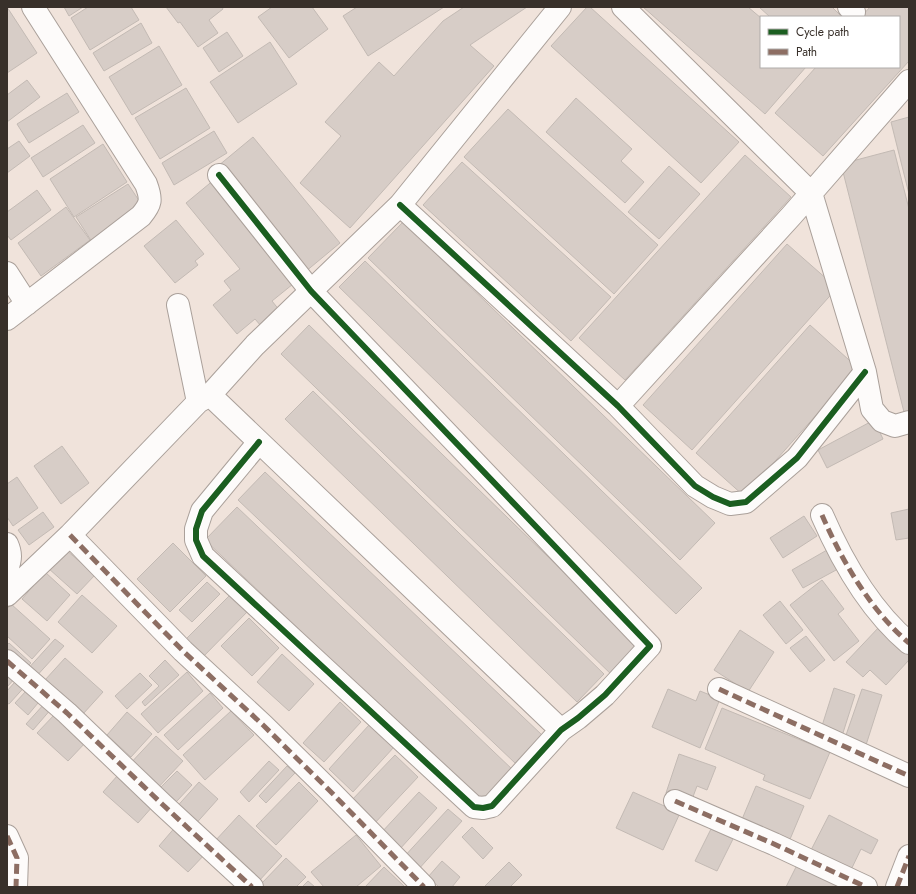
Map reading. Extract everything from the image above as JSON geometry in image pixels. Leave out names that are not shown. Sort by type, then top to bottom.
[{"type":"street","points":[[7,319],[141,216],[148,207],[151,197],[146,184],[33,7]]},
{"type":"street","points":[[7,595],[70,535],[255,345],[400,205],[560,7]]},
{"type":"street","points":[[623,7],[810,193],[865,372],[872,409],[882,420],[895,426],[909,422]]},
{"type":"street","points":[[618,406],[909,81]]},
{"type":"street","points":[[219,175],[311,292],[650,646],[604,695],[578,718],[561,730],[531,765],[492,806],[483,808],[474,807],[203,556],[196,540],[196,529],[202,511],[260,442]]},
{"type":"street","points":[[400,205],[618,406],[695,486],[713,497],[730,504],[746,502],[797,458],[865,372]]},
{"type":"street","points":[[7,273],[27,304]]},
{"type":"street","points":[[178,305],[204,399],[260,442],[561,730]]},
{"type":"street","points":[[822,515],[835,545],[864,593],[898,634],[909,643]]},
{"type":"street","points":[[70,535],[183,651],[291,752],[424,887]]},
{"type":"street","points":[[7,544],[10,552],[10,561],[7,569]]},
{"type":"street","points":[[7,661],[67,713],[162,804],[252,887]]},
{"type":"street","points":[[719,689],[909,776]]},
{"type":"street","points":[[675,801],[774,844],[866,887]]},
{"type":"street","points":[[7,836],[17,858],[16,887]]},
{"type":"street","points":[[897,887],[909,856]]},
{"type":"building","points":[[7,7],[37,53],[7,73]]},
{"type":"building","points":[[64,7],[83,7],[69,16]]},
{"type":"building","points":[[88,7],[131,7],[139,20],[90,50],[71,18]]},
{"type":"building","points":[[166,7],[222,7],[223,9],[209,20],[218,33],[198,47],[180,22],[178,23]]},
{"type":"building","points":[[272,7],[312,7],[328,29],[289,58],[258,17]]},
{"type":"building","points":[[357,7],[444,7],[368,56],[343,16]]},
{"type":"building","points":[[464,7],[527,7],[470,45],[494,66],[350,228],[300,183],[341,136],[325,122],[379,62],[394,76],[443,21]]},
{"type":"building","points":[[587,7],[590,7],[739,142],[701,183],[551,46]]},
{"type":"building","points":[[643,7],[748,7],[760,17],[760,68],[805,68],[765,114]]},
{"type":"building","points":[[759,7],[832,7],[841,16],[769,16]]},
{"type":"building","points":[[870,7],[909,7],[909,61],[823,156],[775,113],[815,68],[900,68],[900,16],[862,16]]},
{"type":"building","points":[[141,23],[152,43],[104,71],[93,53]]},
{"type":"building","points":[[227,32],[243,56],[219,72],[203,48]]},
{"type":"building","points":[[270,42],[297,84],[238,123],[210,82]]},
{"type":"building","points":[[159,46],[182,85],[132,115],[109,77]]},
{"type":"building","points":[[27,80],[40,97],[7,122],[7,95]]},
{"type":"building","points":[[186,88],[210,128],[160,159],[135,118]]},
{"type":"building","points":[[67,93],[79,112],[29,143],[17,124]]},
{"type":"building","points":[[576,98],[632,149],[621,161],[644,182],[625,203],[546,132]]},
{"type":"building","points":[[508,109],[658,245],[614,294],[464,157]]},
{"type":"building","points":[[909,117],[909,194],[891,122]]},
{"type":"building","points":[[83,125],[95,143],[43,177],[31,158]]},
{"type":"building","points":[[214,131],[227,153],[174,185],[162,163]]},
{"type":"building","points":[[253,137],[340,243],[305,272],[218,166]]},
{"type":"building","points":[[19,141],[30,156],[7,173],[7,149]]},
{"type":"building","points":[[103,144],[127,182],[74,217],[50,179]]},
{"type":"building","points":[[894,150],[909,209],[909,415],[905,416],[841,164]]},
{"type":"building","points":[[745,155],[791,197],[625,380],[579,338]]},
{"type":"building","points":[[462,162],[611,297],[571,341],[423,205]]},
{"type":"building","points":[[669,166],[700,194],[659,239],[628,212]]},
{"type":"building","points":[[215,179],[298,280],[272,301],[280,311],[261,326],[255,319],[237,334],[213,305],[231,290],[224,281],[240,269],[186,203]]},
{"type":"building","points":[[128,184],[144,208],[92,242],[76,217]]},
{"type":"building","points":[[37,190],[51,210],[11,240],[7,235],[7,212]]},
{"type":"building","points":[[66,207],[90,240],[41,276],[18,243]]},
{"type":"building","points":[[176,220],[204,254],[195,261],[198,265],[175,283],[144,246]]},
{"type":"building","points":[[403,222],[715,523],[680,560],[368,258]]},
{"type":"building","points":[[787,244],[837,288],[692,450],[643,405]]},
{"type":"building","points":[[365,261],[702,588],[676,614],[339,287]]},
{"type":"building","points":[[309,325],[643,649],[615,678],[281,354]]},
{"type":"building","points":[[810,325],[858,368],[744,496],[696,453]]},
{"type":"building","points":[[313,391],[604,674],[577,702],[285,419]]},
{"type":"building","points":[[874,420],[883,439],[827,468],[818,450]]},
{"type":"building","points":[[62,446],[89,483],[61,504],[34,466]]},
{"type":"building","points":[[265,472],[542,735],[515,763],[238,500]]},
{"type":"building","points":[[17,477],[38,508],[13,526],[7,517],[7,484]]},
{"type":"building","points":[[237,507],[514,771],[483,804],[205,540]]},
{"type":"building","points":[[909,509],[909,538],[896,540],[891,513]]},
{"type":"building","points":[[43,512],[54,527],[29,545],[18,530]]},
{"type":"building","points":[[804,516],[817,536],[783,558],[770,538]]},
{"type":"building","points":[[173,543],[206,576],[170,612],[137,579]]},
{"type":"building","points":[[65,549],[95,575],[77,594],[48,568]]},
{"type":"building","points":[[827,550],[838,569],[803,588],[792,570]]},
{"type":"building","points":[[45,572],[70,595],[47,621],[22,599]]},
{"type":"building","points":[[822,580],[844,609],[838,614],[859,641],[834,661],[790,605]]},
{"type":"building","points":[[207,582],[220,594],[192,622],[179,610]]},
{"type":"building","points":[[233,592],[250,609],[200,660],[183,642]]},
{"type":"building","points":[[82,595],[117,626],[92,653],[58,622]]},
{"type":"building","points":[[780,601],[803,630],[786,644],[763,615]]},
{"type":"building","points":[[11,604],[50,639],[32,659],[7,636],[7,609]]},
{"type":"building","points":[[249,618],[279,648],[252,676],[221,646]]},
{"type":"building","points":[[880,626],[909,653],[909,660],[886,685],[870,670],[863,677],[846,662]]},
{"type":"building","points":[[740,630],[774,652],[748,692],[714,670]]},
{"type":"building","points":[[806,636],[825,660],[810,672],[790,648]]},
{"type":"building","points":[[55,639],[64,646],[33,680],[25,672]]},
{"type":"building","points":[[9,643],[31,663],[24,670],[7,654],[7,645]]},
{"type":"building","points":[[282,654],[314,684],[289,711],[257,682]]},
{"type":"building","points":[[65,658],[103,692],[83,714],[45,680]]},
{"type":"building","points":[[165,660],[179,675],[145,706],[142,702],[159,686],[149,676]]},
{"type":"building","points":[[7,668],[17,676],[7,687]]},
{"type":"building","points":[[187,672],[203,691],[158,733],[141,714]]},
{"type":"building","points":[[140,673],[152,685],[127,709],[115,696]]},
{"type":"building","points":[[21,675],[29,682],[9,704],[7,703],[7,691]]},
{"type":"building","points":[[834,688],[855,695],[842,736],[821,729]]},
{"type":"building","points":[[668,689],[696,701],[700,691],[720,699],[700,748],[652,727]]},
{"type":"building","points":[[862,689],[882,695],[866,745],[845,738]]},
{"type":"building","points":[[26,691],[38,703],[28,715],[15,703]]},
{"type":"building","points":[[210,693],[223,708],[178,750],[164,735]]},
{"type":"building","points":[[340,702],[361,722],[324,762],[303,743]]},
{"type":"building","points":[[45,703],[52,708],[33,730],[26,724]]},
{"type":"building","points":[[722,708],[830,752],[810,799],[763,780],[765,775],[705,749]]},
{"type":"building","points":[[231,711],[254,735],[205,780],[183,755]]},
{"type":"building","points":[[127,712],[152,734],[131,757],[107,735]]},
{"type":"building","points":[[56,713],[87,741],[68,761],[37,733]]},
{"type":"building","points":[[369,725],[394,747],[353,792],[329,769]]},
{"type":"building","points":[[156,736],[183,761],[155,791],[128,766]]},
{"type":"building","points":[[679,754],[716,767],[707,790],[697,786],[691,802],[666,793]]},
{"type":"building","points":[[395,755],[418,777],[373,825],[349,803]]},
{"type":"building","points":[[269,761],[279,770],[249,802],[240,792]]},
{"type":"building","points":[[287,766],[295,773],[266,803],[259,796]]},
{"type":"building","points":[[177,771],[192,785],[176,802],[161,787]]},
{"type":"building","points":[[118,775],[153,806],[138,823],[103,792]]},
{"type":"building","points":[[199,782],[218,799],[192,828],[173,811]]},
{"type":"building","points":[[299,782],[318,801],[276,845],[256,826]]},
{"type":"building","points":[[756,786],[804,806],[788,844],[740,824]]},
{"type":"building","points":[[419,792],[437,808],[399,850],[381,833]]},
{"type":"building","points":[[633,792],[680,813],[663,850],[616,828]]},
{"type":"building","points":[[448,809],[462,821],[417,871],[403,858]]},
{"type":"building","points":[[239,815],[282,856],[258,882],[215,841]]},
{"type":"building","points":[[829,815],[878,840],[871,854],[861,849],[849,874],[809,854]]},
{"type":"building","points":[[177,825],[207,852],[188,872],[159,846]]},
{"type":"building","points":[[472,827],[493,848],[483,859],[462,837]]},
{"type":"building","points":[[711,829],[733,839],[717,871],[695,861]]},
{"type":"building","points":[[356,835],[381,866],[356,887],[324,887],[311,872]]},
{"type":"building","points":[[286,858],[306,877],[296,887],[264,887],[261,884]]},
{"type":"building","points":[[442,861],[460,877],[452,887],[439,887],[428,877]]},
{"type":"building","points":[[509,862],[522,875],[510,887],[484,887]]},
{"type":"building","points":[[797,865],[839,887],[786,887]]},
{"type":"building","points":[[384,867],[405,887],[365,887]]},
{"type":"building","points":[[308,881],[315,887],[302,887]]},
{"type":"marked path","points":[[822,515],[848,567],[870,601],[882,616],[909,643]]},
{"type":"marked path","points":[[70,535],[183,651],[263,725],[424,887]]},
{"type":"marked path","points":[[7,661],[67,713],[162,804],[252,887]]},
{"type":"marked path","points":[[719,689],[909,776]]},
{"type":"marked path","points":[[675,801],[774,844],[866,887]]},
{"type":"marked path","points":[[7,836],[17,858],[16,887]]},
{"type":"marked path","points":[[897,887],[909,856]]},
{"type":"cycle path","points":[[219,175],[311,291],[650,646],[605,695],[561,730],[492,806],[483,808],[474,807],[203,556],[196,540],[196,529],[202,511],[259,442]]},
{"type":"cycle path","points":[[400,205],[618,406],[695,486],[713,497],[730,504],[746,502],[797,458],[865,372]]}]
